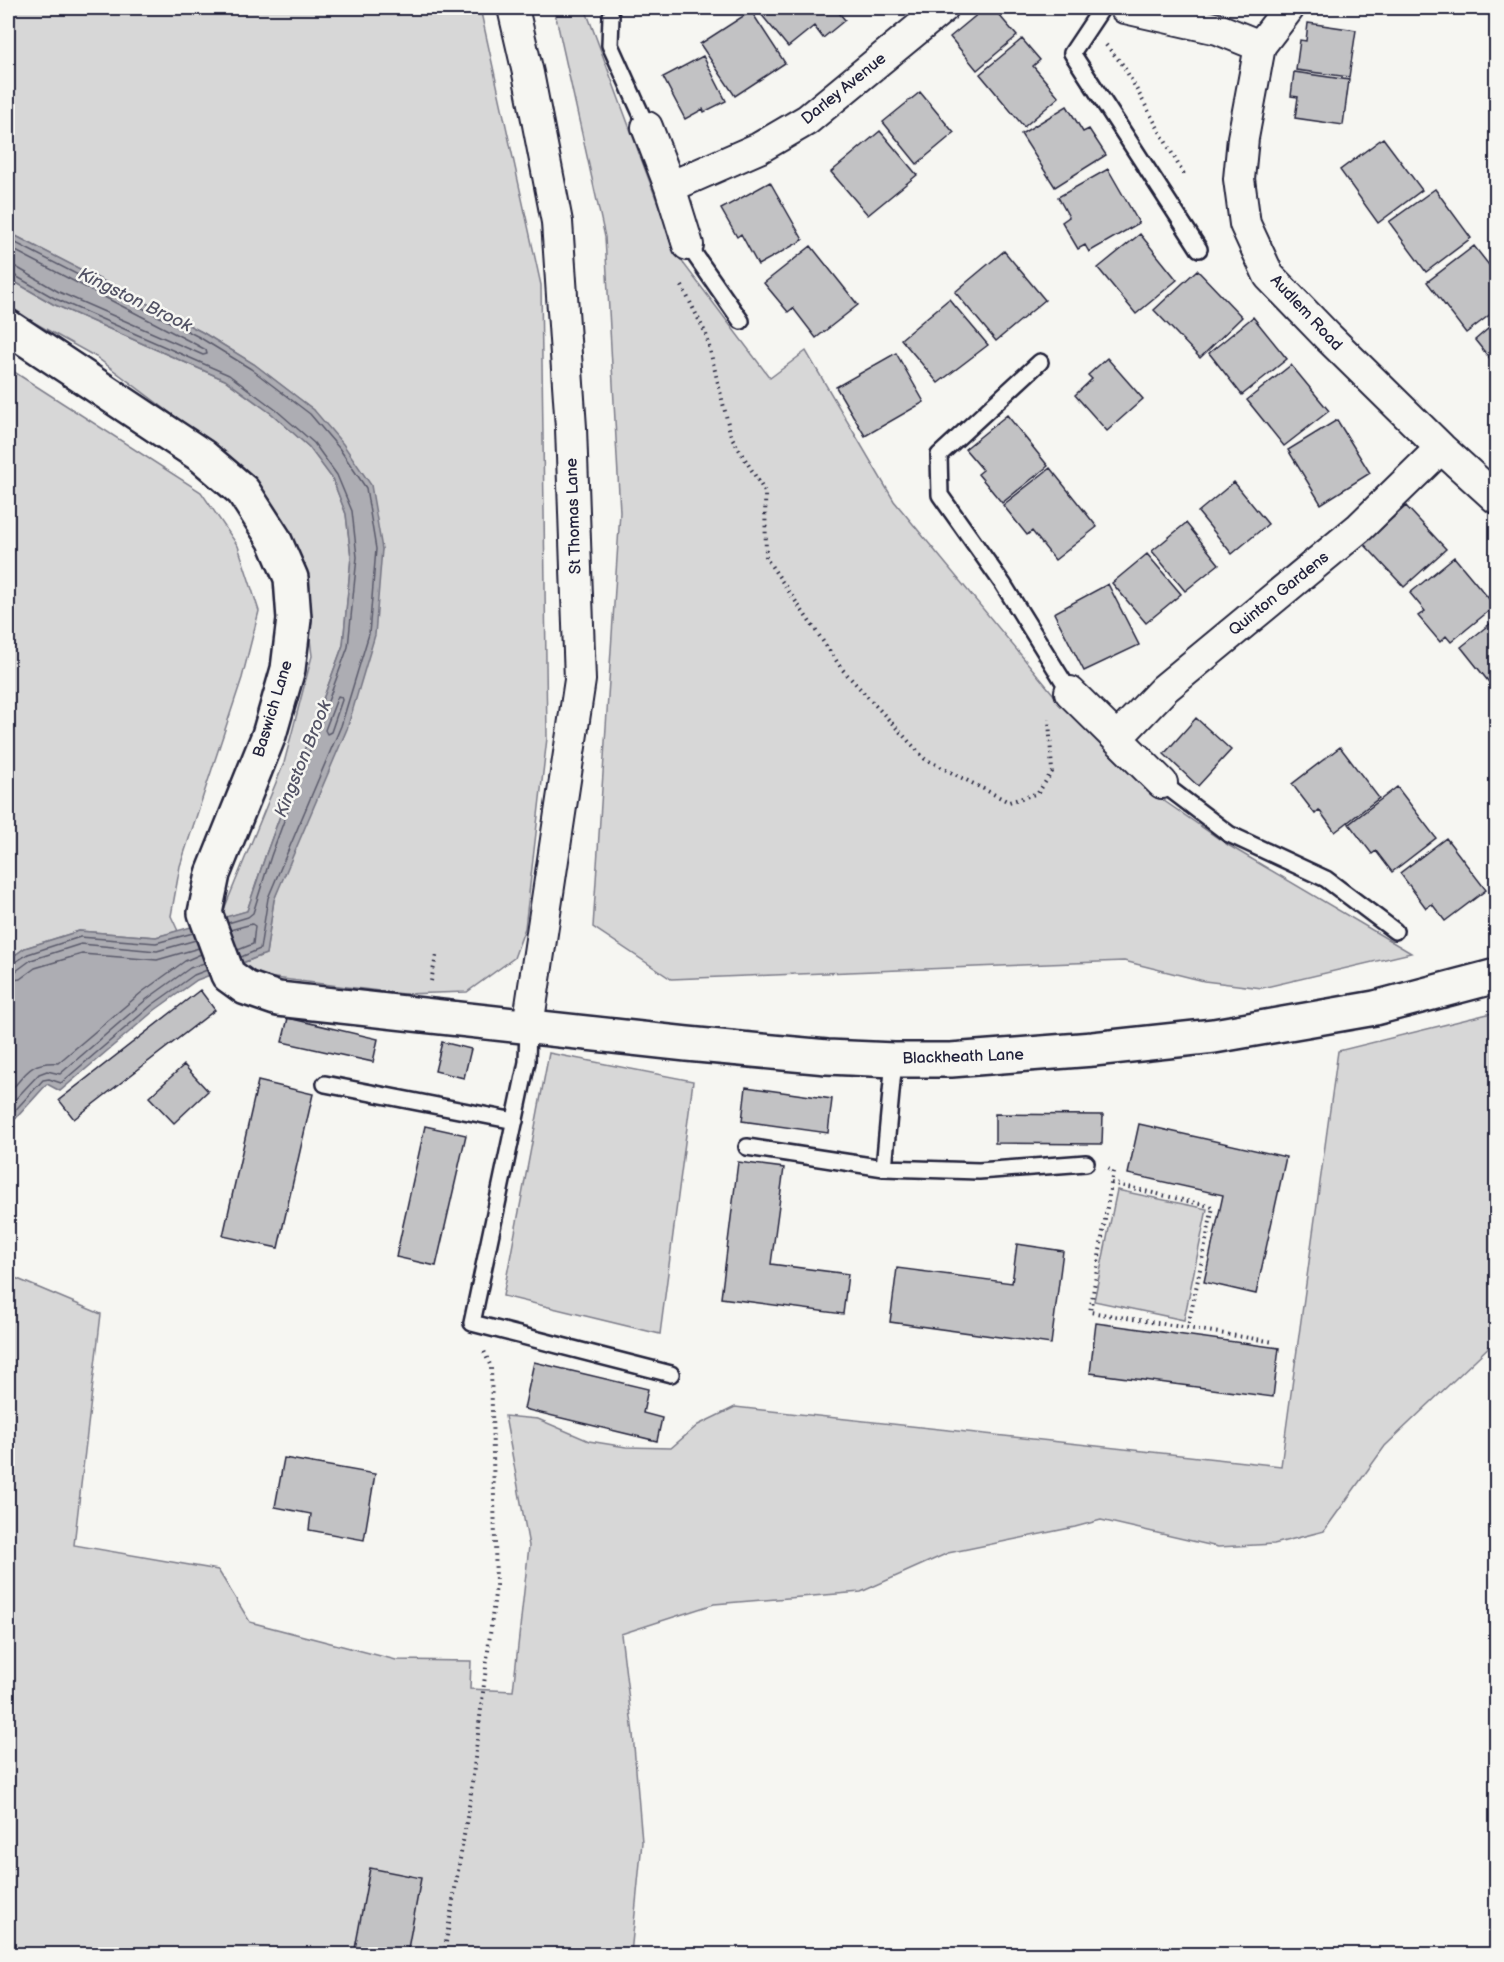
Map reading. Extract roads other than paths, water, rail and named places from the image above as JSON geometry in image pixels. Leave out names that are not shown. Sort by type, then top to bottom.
[{"type":"street","name":"St Thomas Lane","points":[[513,8],[557,222],[571,428],[580,680],[528,1026]]},
{"type":"street","name":"Darley Avenue","points":[[670,187],[759,148],[807,120],[944,8]]},
{"type":"street","points":[[1125,8],[1218,30],[1260,46]]},
{"type":"street","name":"Audlem Road","points":[[1289,8],[1260,46],[1239,179],[1245,224],[1269,276],[1440,448],[1497,498]]},
{"type":"street","points":[[647,127],[670,187],[688,245]]},
{"type":"street","name":"Baswich Lane","points":[[8,327],[202,456],[243,491],[274,538],[291,578],[294,619],[288,669],[269,735],[213,874],[205,913],[228,975],[246,988],[278,999],[424,1015]]},
{"type":"street","name":"Quinton Gardens","points":[[1117,738],[1164,689],[1360,527],[1440,448]]},
{"type":"street","points":[[1070,692],[1161,783]]},
{"type":"street","name":"Blackheath Lane","points":[[424,1015],[827,1057],[951,1060],[1214,1036],[1374,1008],[1497,976]]},
{"type":"lane","points":[[1102,8],[1072,53],[1199,249]]},
{"type":"lane","points":[[611,15],[610,45],[647,127]]},
{"type":"lane","points":[[688,245],[741,321]]},
{"type":"lane","points":[[1040,362],[939,455],[940,495],[1003,584],[1070,692]]},
{"type":"lane","points":[[1161,783],[1229,834],[1326,879],[1395,931]]},
{"type":"lane","points":[[528,1026],[527,1062],[472,1323],[670,1374]]},
{"type":"lane","points":[[884,1168],[894,1060]]},
{"type":"lane","points":[[325,1084],[515,1121]]},
{"type":"lane","points":[[747,1147],[884,1168],[979,1171],[1086,1163]]},
{"type":"water","name":"Kingston Brook","points":[[8,232],[202,332],[254,364],[314,410],[343,444],[371,485],[382,549],[375,635],[347,729],[274,900],[266,954],[197,980],[155,1010],[60,1091],[47,1084],[8,1127],[8,960],[25,948],[79,931],[156,937],[247,911],[343,645],[351,557],[346,514],[332,478],[309,447],[272,414],[225,380],[53,304],[8,278]]}]
